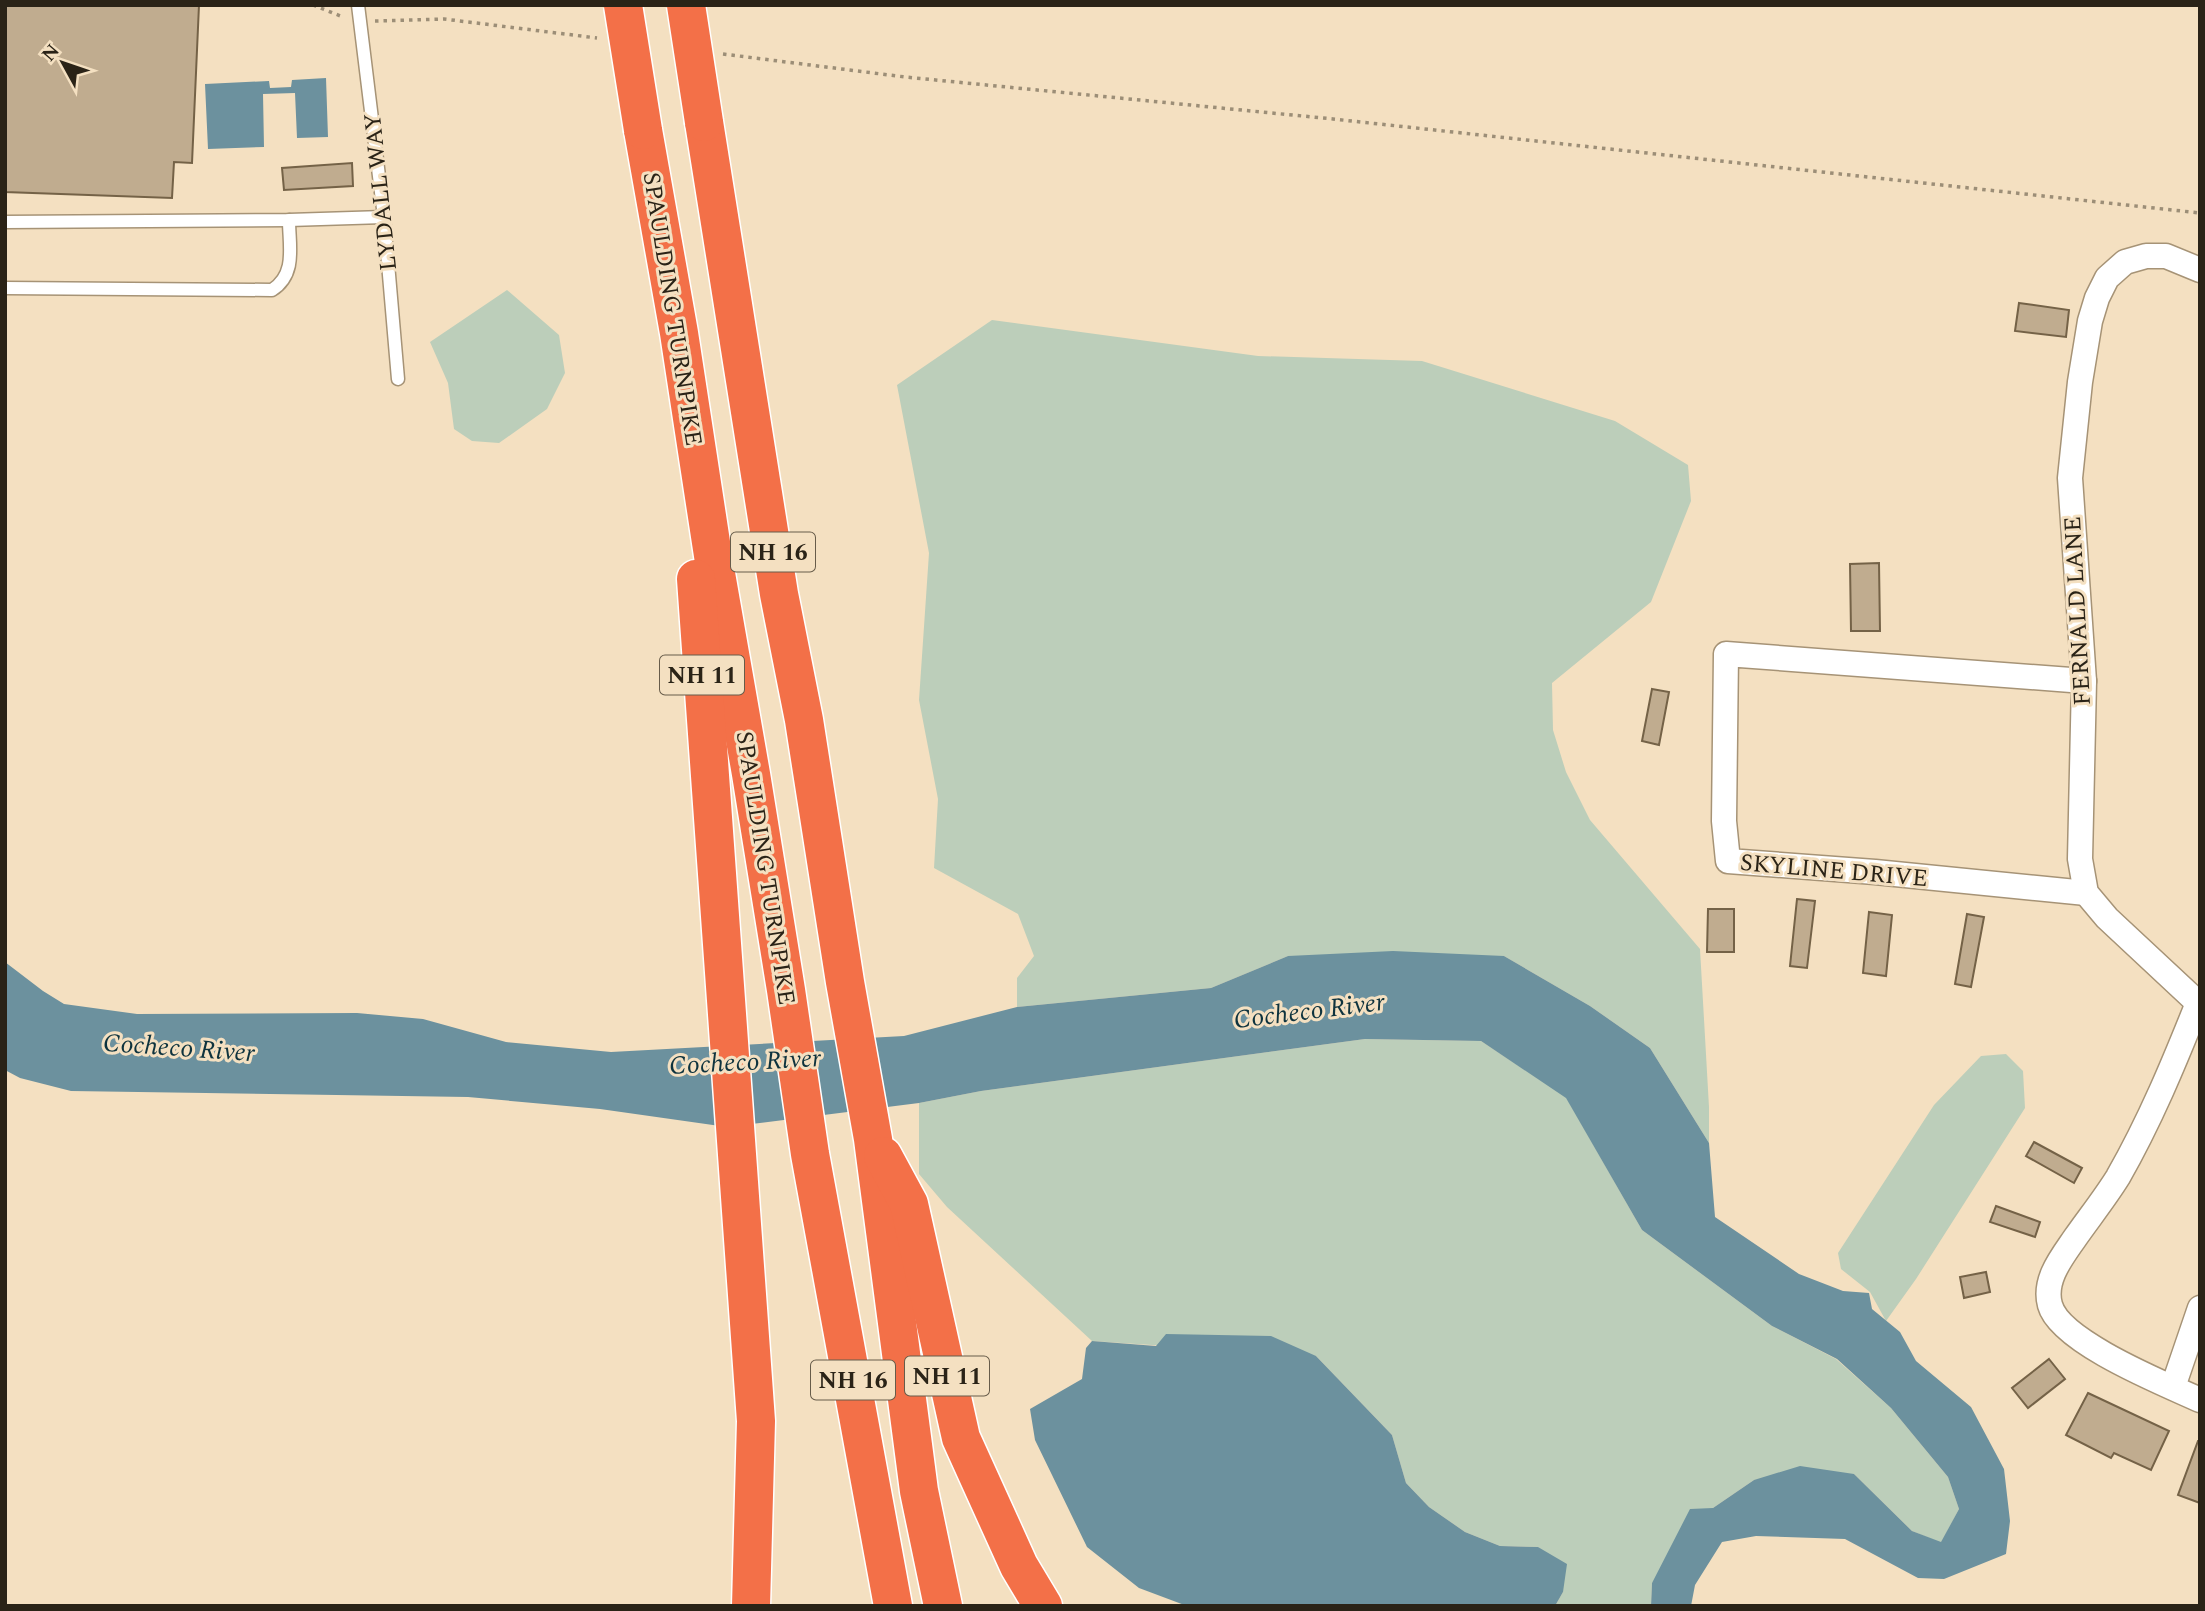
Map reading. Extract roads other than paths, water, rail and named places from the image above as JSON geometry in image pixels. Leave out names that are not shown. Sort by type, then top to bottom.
[{"type":"highway","name":"SPAULDING TURNPIKE","points":[[623,5],[679,332],[714,562],[786,990],[810,1154],[893,1606]]},
{"type":"highway","name":"NH 16","points":[[685,5],[777,580],[804,720],[845,982],[873,1139],[919,1491],[943,1606]]},
{"type":"highway","name":"NH 11","points":[[679,332],[712,830],[756,1421],[751,1606]]},
{"type":"highway","name":"NH 11","points":[[873,1139],[909,1203],[961,1438],[1019,1566],[1043,1606]]},
{"type":"street","name":"FERNALD LANE","points":[[2086,893],[2080,859],[2084,681],[2070,478],[2080,382],[2090,321],[2097,298],[2108,278],[2125,262],[2146,256],[2166,256],[2200,270]]},
{"type":"street","name":"SKYLINE DRIVE","points":[[2084,681],[1726,654],[1724,821],[1728,861],[1875,872],[2086,893]]},
{"type":"street","points":[[2086,893],[2117,927],[2199,1003],[2166,1084],[2133,1150],[2116,1180],[2055,1268],[2048,1287],[2050,1305],[2057,1320],[2068,1331],[2113,1358],[2200,1400]]},
{"type":"street","points":[[2173,1387],[2200,1308]]},
{"type":"lane","name":"LYDALL WAY","points":[[358,5],[384,216],[398,379]]},
{"type":"lane","points":[[5,222],[289,220],[384,216]]},
{"type":"lane","points":[[5,288],[272,290],[284,283],[290,269],[289,220]]},
{"type":"water","points":[[326,78],[328,137],[297,138],[295,93],[263,94],[264,147],[208,149],[205,84],[269,81],[270,88],[291,87],[292,80]]},
{"type":"water","name":"Cocheco River","points":[[1393,951],[1504,956],[1590,1006],[1650,1048],[1709,1143],[1715,1217],[1799,1274],[1843,1291],[1869,1293],[1872,1309],[1900,1332],[1916,1361],[1971,1407],[2004,1469],[2010,1521],[2006,1554],[1944,1579],[1918,1578],[1845,1539],[1756,1536],[1722,1542],[1695,1585],[1691,1606],[1651,1606],[1652,1583],[1690,1509],[1713,1508],[1754,1480],[1800,1466],[1854,1474],[1912,1531],[1941,1542],[1959,1509],[1948,1477],[1891,1408],[1837,1359],[1772,1326],[1642,1230],[1566,1098],[1481,1041],[1365,1039],[981,1091],[919,1103],[727,1127],[600,1109],[468,1097],[71,1091],[20,1078],[5,1070],[5,962],[64,1004],[137,1014],[357,1013],[423,1019],[506,1042],[611,1052],[904,1036],[1017,1007],[1211,988],[1288,956]]},
{"type":"water","points":[[1166,1334],[1271,1336],[1316,1356],[1392,1435],[1406,1483],[1429,1507],[1465,1532],[1500,1546],[1538,1547],[1567,1564],[1563,1592],[1555,1606],[1187,1606],[1139,1588],[1087,1547],[1035,1440],[1030,1409],[1082,1379],[1086,1348],[1092,1341],[1156,1346]]}]
